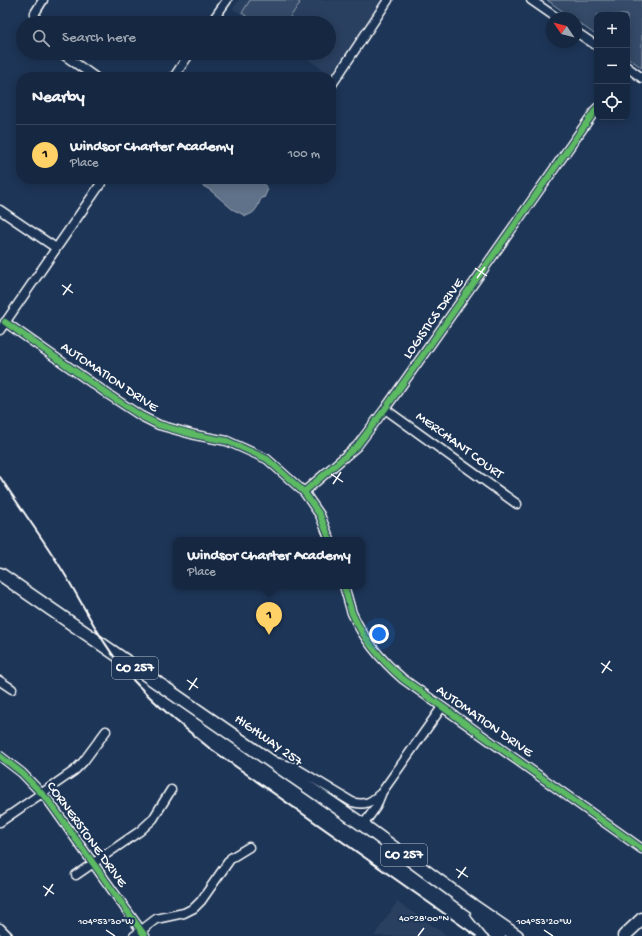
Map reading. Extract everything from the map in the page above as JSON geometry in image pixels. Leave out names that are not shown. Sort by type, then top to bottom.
[{"type":"main road","name":"HIGHWAY 257","points":[[0,574],[363,825],[469,903],[518,935]]},
{"type":"main road","points":[[469,903],[491,930],[499,936]]},
{"type":"main road","points":[[624,936],[642,919]]},
{"type":"street","points":[[35,16],[35,13],[44,0]]},
{"type":"street","points":[[216,16],[227,0]]},
{"type":"street","points":[[336,78],[388,0]]},
{"type":"street","points":[[531,0],[548,12]]},
{"type":"street","points":[[582,36],[594,44]]},
{"type":"street","points":[[71,60],[88,72]]},
{"type":"street","points":[[177,72],[185,60]]},
{"type":"street","points":[[630,69],[642,78]]},
{"type":"street","name":"LOGISTICS DRIVE","points":[[304,492],[357,446],[385,409],[594,112]]},
{"type":"street","points":[[0,330],[101,184]]},
{"type":"street","points":[[0,210],[56,248]]},
{"type":"street","name":"AUTOMATION DRIVE","points":[[5,322],[141,416],[159,425],[195,435],[227,441],[267,458],[304,492],[320,515],[329,537]]},
{"type":"street","name":"MERCHANT COURT","points":[[385,409],[517,504]]},
{"type":"street","name":"AUTOMATION DRIVE","points":[[345,589],[352,613],[359,626],[378,654],[392,670],[642,849]]},
{"type":"street","points":[[0,681],[12,689]]},
{"type":"street","points":[[363,825],[376,806],[382,792],[442,707]]},
{"type":"street","points":[[0,822],[80,766],[106,731]]},
{"type":"street","name":"CORNERSTONE DRIVE","points":[[0,756],[22,773],[42,794],[93,863],[140,934]]},
{"type":"street","points":[[270,761],[294,767],[352,802],[367,804],[382,792]]},
{"type":"street","points":[[76,875],[140,831],[153,819],[171,790]]},
{"type":"street","points":[[140,934],[160,918],[184,913],[194,908],[201,901],[231,858],[249,846]]},
{"type":"street","points":[[0,928],[8,936]]},
{"type":"shaded area","points":[[239,0],[383,0],[333,72],[327,72],[309,60],[336,60],[336,16],[244,16],[233,9]]},
{"type":"shaded area","points":[[250,0],[296,0],[300,3],[291,16],[246,16],[242,13]]},
{"type":"shaded area","points":[[547,0],[642,0],[642,68],[630,59],[630,12],[594,12],[594,34],[582,25],[582,12],[564,12]]},
{"type":"shaded area","points":[[200,184],[264,184],[268,189],[255,211],[246,216],[232,209],[210,190]]},
{"type":"shaded area","points":[[397,902],[448,936],[374,936]]},
{"type":"railway","points":[[0,477],[56,561],[104,642],[133,680],[151,698],[208,747],[476,936]]},
{"type":"cycle path","points":[[304,492],[357,446],[385,409],[594,112]]},
{"type":"cycle path","points":[[5,322],[141,416],[159,425],[195,435],[227,441],[267,459],[304,492],[320,515],[329,537]]},
{"type":"cycle path","points":[[345,589],[352,613],[367,640],[388,665],[403,679],[642,849]]},
{"type":"cycle path","points":[[0,756],[22,773],[48,800],[145,936]]},
{"type":"place","name":"Windsor Charter Academy","points":[[269,635]]}]
